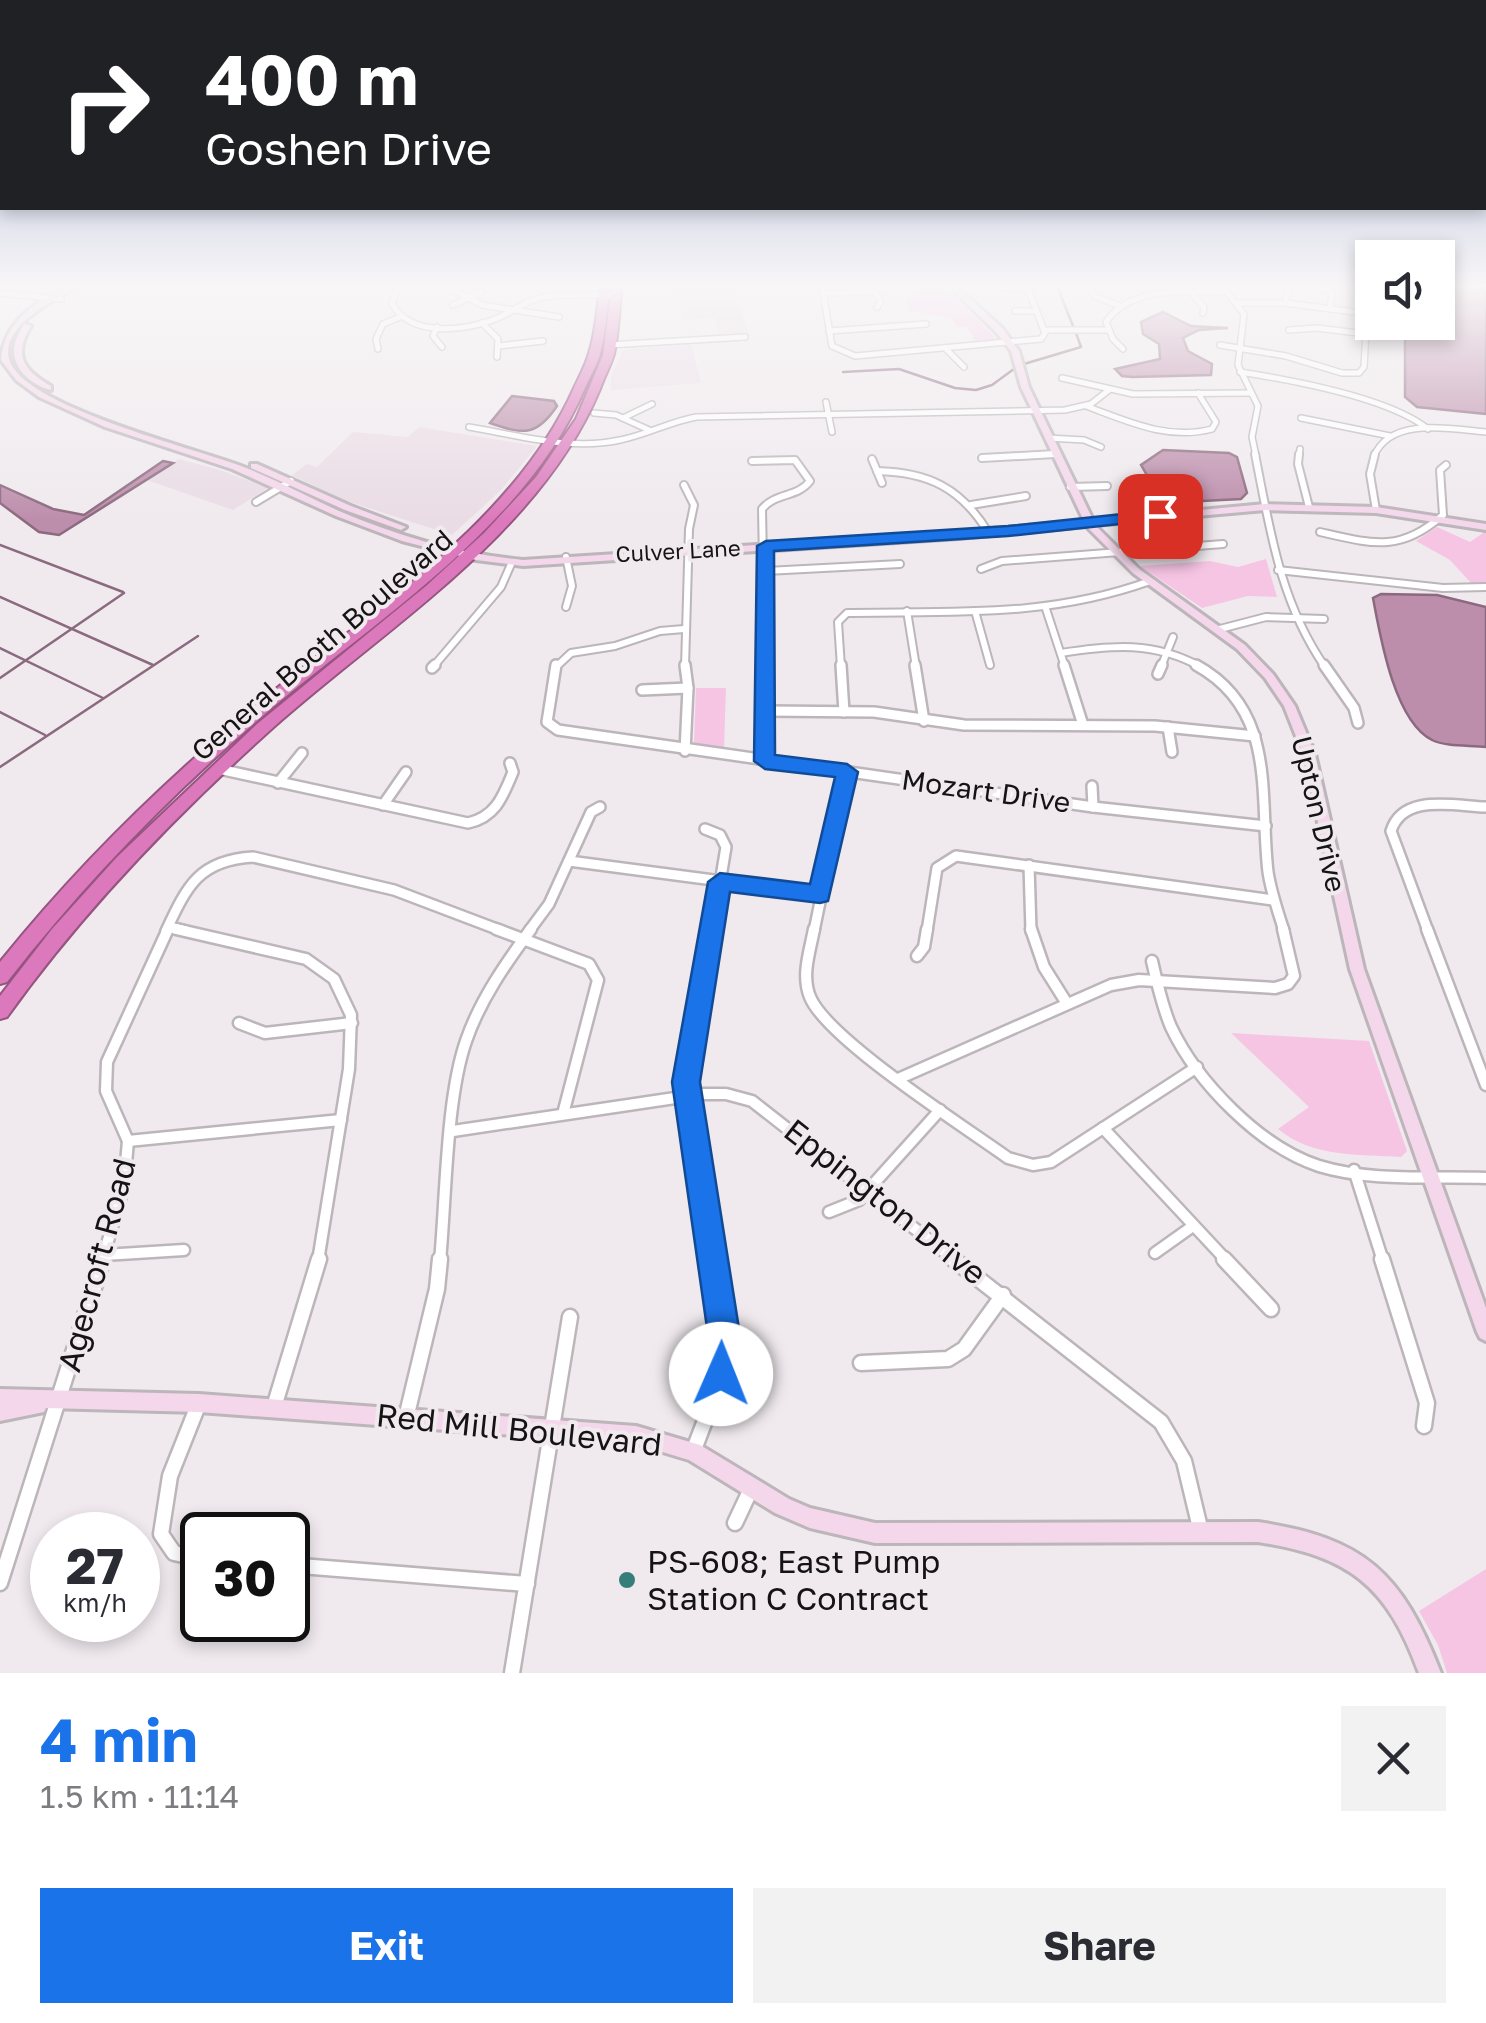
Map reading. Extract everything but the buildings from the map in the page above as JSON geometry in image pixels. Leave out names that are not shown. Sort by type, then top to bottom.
[{"type":"highway","name":"General Booth Boulevard","points":[[0,976],[69,894],[237,730],[463,549],[550,441],[595,364]]},
{"type":"highway","name":"General Booth Boulevard","points":[[0,1011],[89,899],[220,770],[527,493],[566,442],[594,395],[601,364]]},
{"type":"street","points":[[8,364],[23,384],[83,410],[287,484],[368,526],[463,549]]},
{"type":"street","points":[[961,364],[964,367]]},
{"type":"street","name":"Upton Drive","points":[[1018,364],[1088,522],[1112,550],[1220,629],[1274,682],[1303,736],[1357,969],[1486,1332]]},
{"type":"street","points":[[1240,364],[1240,372],[1258,406],[1252,437],[1278,570],[1296,618],[1315,654],[1354,708],[1358,723]]},
{"type":"street","points":[[1315,364],[1351,374],[1363,371],[1364,364]]},
{"type":"street","points":[[1240,372],[1279,378],[1408,414],[1422,420],[1428,429]]},
{"type":"street","points":[[1062,378],[1110,390],[1251,393]]},
{"type":"street","points":[[1086,406],[1110,390]]},
{"type":"street","points":[[469,428],[550,441],[616,442],[696,417],[1086,406],[1146,426],[1199,434],[1212,429],[1216,422],[1198,394]]},
{"type":"street","points":[[826,402],[832,432]]},
{"type":"street","points":[[623,418],[652,404]]},
{"type":"street","points":[[594,413],[623,418],[649,430]]},
{"type":"street","points":[[1301,418],[1390,436],[1428,429],[1486,432]]},
{"type":"street","points":[[1376,510],[1371,460],[1378,446],[1390,436]]},
{"type":"street","points":[[1048,438],[1084,440],[1101,447]]},
{"type":"street","points":[[1300,449],[1298,464],[1310,507]]},
{"type":"street","points":[[982,458],[1055,454]]},
{"type":"street","points":[[872,459],[882,483]]},
{"type":"street","points":[[752,462],[796,460],[805,466],[810,480],[806,490],[776,496],[764,504],[765,761]]},
{"type":"street","points":[[1320,532],[1375,544],[1399,544],[1419,536],[1444,512],[1440,470],[1446,465]]},
{"type":"street","points":[[877,471],[925,474],[971,505],[986,529]]},
{"type":"street","points":[[256,502],[287,484]]},
{"type":"street","points":[[684,485],[690,490],[695,508],[689,528],[684,629],[688,688],[684,751]]},
{"type":"street","points":[[1070,486],[1106,486]]},
{"type":"street","points":[[971,505],[1026,496]]},
{"type":"street","name":"Culver Lane","points":[[463,549],[512,562],[1310,507],[1376,510],[1486,527]]},
{"type":"street","points":[[982,569],[1002,561],[1223,544]]},
{"type":"street","name":"Culver Lane","points":[[463,549],[534,560]]},
{"type":"street","points":[[566,558],[572,586],[566,608]]},
{"type":"street","points":[[432,668],[501,587],[512,562]]},
{"type":"street","points":[[766,571],[900,564]]},
{"type":"street","points":[[1278,570],[1444,588],[1486,587]]},
{"type":"street","points":[[844,712],[840,618],[852,611],[1046,609],[1100,599],[1150,581]]},
{"type":"street","points":[[1046,609],[1084,725]]},
{"type":"street","points":[[975,610],[990,664]]},
{"type":"street","points":[[907,611],[924,721]]},
{"type":"street","points":[[1220,629],[1256,618],[1324,619]]},
{"type":"street","name":"Mozart Drive","points":[[684,629],[660,630],[614,646],[562,657],[556,664],[546,715],[553,727],[574,734],[684,751],[1266,826]]},
{"type":"street","points":[[1158,674],[1174,637]]},
{"type":"street","points":[[898,1079],[1111,985],[1157,980],[1274,988],[1288,984],[1294,972],[1274,900],[1265,781],[1255,736],[1221,679],[1194,661],[1168,651],[1123,645],[1061,653]]},
{"type":"street","points":[[642,690],[688,688]]},
{"type":"street","points":[[766,711],[887,714],[964,725],[1168,728],[1255,736]]},
{"type":"street","points":[[1168,728],[1172,752]]},
{"type":"street","points":[[278,783],[302,754]]},
{"type":"street","points":[[220,770],[460,822],[482,820],[499,806],[513,772],[510,763]]},
{"type":"street","points":[[383,806],[406,772]]},
{"type":"street","points":[[847,772],[806,956],[810,998],[834,1031],[1008,1158],[1033,1166],[1051,1162],[1197,1067]]},
{"type":"street","points":[[1092,786],[1093,806]]},
{"type":"street","points":[[1486,807],[1412,806],[1394,818],[1391,830],[1486,1085]]},
{"type":"street","points":[[406,1418],[438,1289],[452,1131],[466,1040],[488,992],[549,904],[591,812],[600,807]]},
{"type":"street","points":[[693,1452],[717,1389],[724,1335],[686,1067],[726,844],[720,835],[705,829]]},
{"type":"street","points":[[916,956],[924,946],[939,864],[963,856],[1274,900]]},
{"type":"street","name":"Agecroft Road","points":[[0,1583],[60,1402],[124,1186],[128,1141],[106,1091],[106,1069],[184,890],[198,875],[224,860],[253,857],[394,890],[584,962],[597,974],[594,997],[563,1114]]},
{"type":"street","points":[[569,861],[820,894]]},
{"type":"street","points":[[1029,866],[1028,917],[1033,950],[1066,1002]]},
{"type":"street","points":[[168,927],[272,949],[317,965],[341,989],[352,1024],[316,1275],[274,1408]]},
{"type":"street","points":[[1152,961],[1167,1017],[1197,1067],[1288,1152],[1315,1165],[1486,1178]]},
{"type":"street","points":[[239,1023],[265,1033],[352,1024]]},
{"type":"street","name":"Eppington Drive","points":[[452,1131],[688,1096],[726,1094],[752,1100],[1161,1422],[1184,1461],[1201,1532]]},
{"type":"street","points":[[829,1212],[850,1206],[940,1110]]},
{"type":"street","points":[[128,1141],[341,1120]]},
{"type":"street","points":[[1103,1128],[1271,1309]]},
{"type":"street","points":[[1354,1170],[1428,1404],[1424,1426]]},
{"type":"street","points":[[1156,1253],[1193,1226]]},
{"type":"street","points":[[104,1255],[184,1250]]},
{"type":"street","points":[[862,1363],[948,1359],[964,1348],[1003,1294]]},
{"type":"street","points":[[512,1673],[570,1317]]},
{"type":"street","name":"Red Mill Boulevard","points":[[0,1398],[199,1403],[636,1435],[693,1452],[810,1518],[875,1534],[1201,1532],[1300,1536],[1338,1551],[1390,1596],[1415,1635],[1430,1673]]},
{"type":"street","name":"Red Mill Boulevard","points":[[0,1412],[60,1402]]},
{"type":"street","points":[[180,1555],[174,1554],[160,1536],[159,1523],[164,1497],[199,1403]]},
{"type":"street","points":[[735,1522],[752,1487]]},
{"type":"street","points":[[310,1568],[527,1584]]},
{"type":"shaded area","points":[[617,364],[696,364],[701,383],[611,390],[611,376]]},
{"type":"shaded area","points":[[1137,364],[1212,364],[1211,375],[1132,377],[1122,376],[1115,369]]},
{"type":"shaded area","points":[[1405,364],[1486,364],[1486,414],[1417,407],[1405,397]]},
{"type":"shaded area","points":[[512,396],[554,401],[557,406],[543,423],[529,430],[512,430],[490,423]]},
{"type":"shaded area","points":[[419,427],[537,446],[501,490],[452,535],[338,498],[292,475],[307,464],[317,467],[353,432],[408,437]]},
{"type":"shaded area","points":[[1163,450],[1229,453],[1237,457],[1247,493],[1241,499],[1163,503],[1141,465]]},
{"type":"shaded area","points":[[179,459],[268,488],[233,510],[147,480]]},
{"type":"shaded area","points":[[163,461],[173,463],[59,535],[39,532],[0,503],[0,485],[53,509],[84,515]]},
{"type":"shaded area","points":[[1437,527],[1470,542],[1486,531],[1486,584],[1471,583],[1450,560],[1416,541]]},
{"type":"shaded area","points":[[1266,559],[1277,597],[1248,596],[1202,608],[1140,566],[1210,561],[1238,567]]},
{"type":"shaded area","points":[[1381,594],[1437,595],[1486,607],[1486,747],[1432,740],[1408,715],[1391,676],[1380,633],[1373,598]]},
{"type":"shaded area","points":[[696,688],[726,688],[724,749],[694,744]]},
{"type":"shaded area","points":[[1231,1033],[1369,1041],[1407,1151],[1401,1157],[1336,1153],[1306,1145],[1278,1129],[1309,1107]]},
{"type":"shaded area","points":[[1486,1569],[1486,1673],[1447,1673],[1438,1645],[1419,1611]]},
{"type":"waterway","points":[[843,372],[899,369],[955,388],[976,390],[992,385],[1018,366]]},
{"type":"waterway","points":[[0,545],[123,592]]},
{"type":"waterway","points":[[72,629],[124,593]]},
{"type":"waterway","points":[[0,597],[72,629]]},
{"type":"waterway","points":[[26,660],[72,629]]},
{"type":"waterway","points":[[72,629],[153,665]]},
{"type":"waterway","points":[[0,767],[198,636]]},
{"type":"waterway","points":[[0,648],[26,660]]},
{"type":"waterway","points":[[0,678],[26,660]]},
{"type":"waterway","points":[[26,660],[103,698]]},
{"type":"waterway","points":[[0,712],[45,735]]},
{"type":"place","name":"PS-608; East Pump Station C Contract","points":[[627,1580]]},
{"type":"route","points":[[721,1374],[724,1335],[686,1082],[720,882],[820,894],[847,772],[765,761],[766,546],[1008,531],[1160,516]]}]
